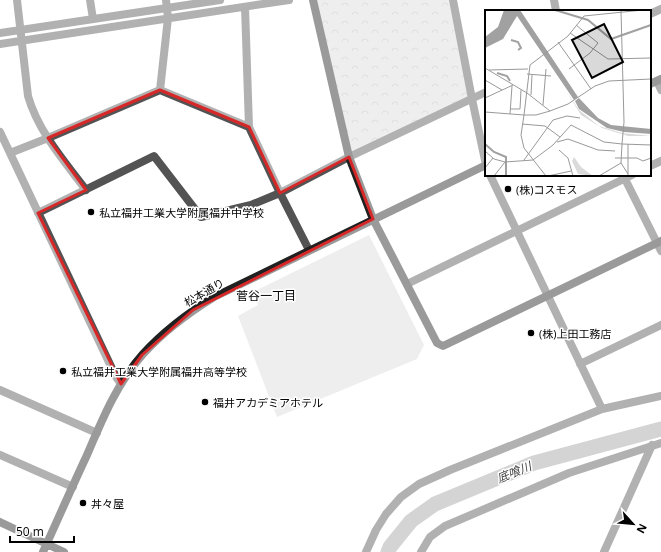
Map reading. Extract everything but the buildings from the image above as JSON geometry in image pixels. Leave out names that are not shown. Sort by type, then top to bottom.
[{"type":"street","points":[[16,0],[30,103],[48,138],[86,190]]},
{"type":"street","points":[[90,0],[93,19]]},
{"type":"street","points":[[0,33],[93,19],[167,4],[220,0]]},
{"type":"street","points":[[0,44],[289,0]]},
{"type":"street","points":[[313,0],[349,157],[374,219],[406,284],[437,343],[443,346],[660,245],[627,176],[406,284]]},
{"type":"street","points":[[453,0],[485,160]]},
{"type":"street","points":[[554,0],[556,10]]},
{"type":"street","points":[[160,90],[168,18],[167,4]]},
{"type":"street","points":[[245,7],[249,127],[309,250]]},
{"type":"street","points":[[651,14],[661,9]]},
{"type":"street","points":[[656,82],[661,90]]},
{"type":"street","points":[[10,152],[48,138],[160,90],[249,127]]},
{"type":"street","points":[[38,213],[154,156],[201,217],[251,205],[280,193],[349,157],[485,92]]},
{"type":"street","points":[[0,132],[116,377],[121,384]]},
{"type":"street","points":[[651,166],[661,161]]},
{"type":"street","name":"松本通り","points":[[45,548],[121,384],[142,355],[166,331],[185,316],[214,297],[485,165]]},
{"type":"street","points":[[490,176],[602,409]]},
{"type":"street","points":[[580,364],[661,325]]},
{"type":"street","points":[[0,390],[97,433]]},
{"type":"street","points":[[366,552],[376,530],[386,514],[401,497],[419,484],[602,409],[661,396]]},
{"type":"street","points":[[421,552],[430,537],[445,526],[569,473],[661,443]]},
{"type":"street","points":[[604,552],[652,445]]},
{"type":"street","points":[[0,455],[73,487]]},
{"type":"street","points":[[0,522],[45,548],[64,552]]},
{"type":"highlighted area","points":[[160,90],[249,127],[280,193],[349,157],[373,219],[193,310],[142,355],[121,384],[38,213],[86,190],[48,138]]},
{"type":"green space","points":[[317,0],[449,0],[472,99],[349,157]]},
{"type":"green space","points":[[369,235],[424,345],[417,359],[277,417],[238,316],[258,305],[251,293]]},
{"type":"waterway","name":"底喰川","points":[[388,552],[390,547],[411,521],[435,504],[534,463],[661,429]]},
{"type":"place","name":"(株)コスモス","points":[[508,189]]},
{"type":"place","name":"私立福井工業大学附属福井中学校","points":[[91,212]]},
{"type":"place","name":"(株)上田工務店","points":[[531,333]]},
{"type":"place","name":"私立福井工業大学附属福井高等学校","points":[[63,371]]},
{"type":"place","name":"福井アカデミアホテル","points":[[205,402]]},
{"type":"place","name":"丼々屋","points":[[83,503]]},
{"type":"district","name":"菅谷一丁目","points":[[266,295]]}]
